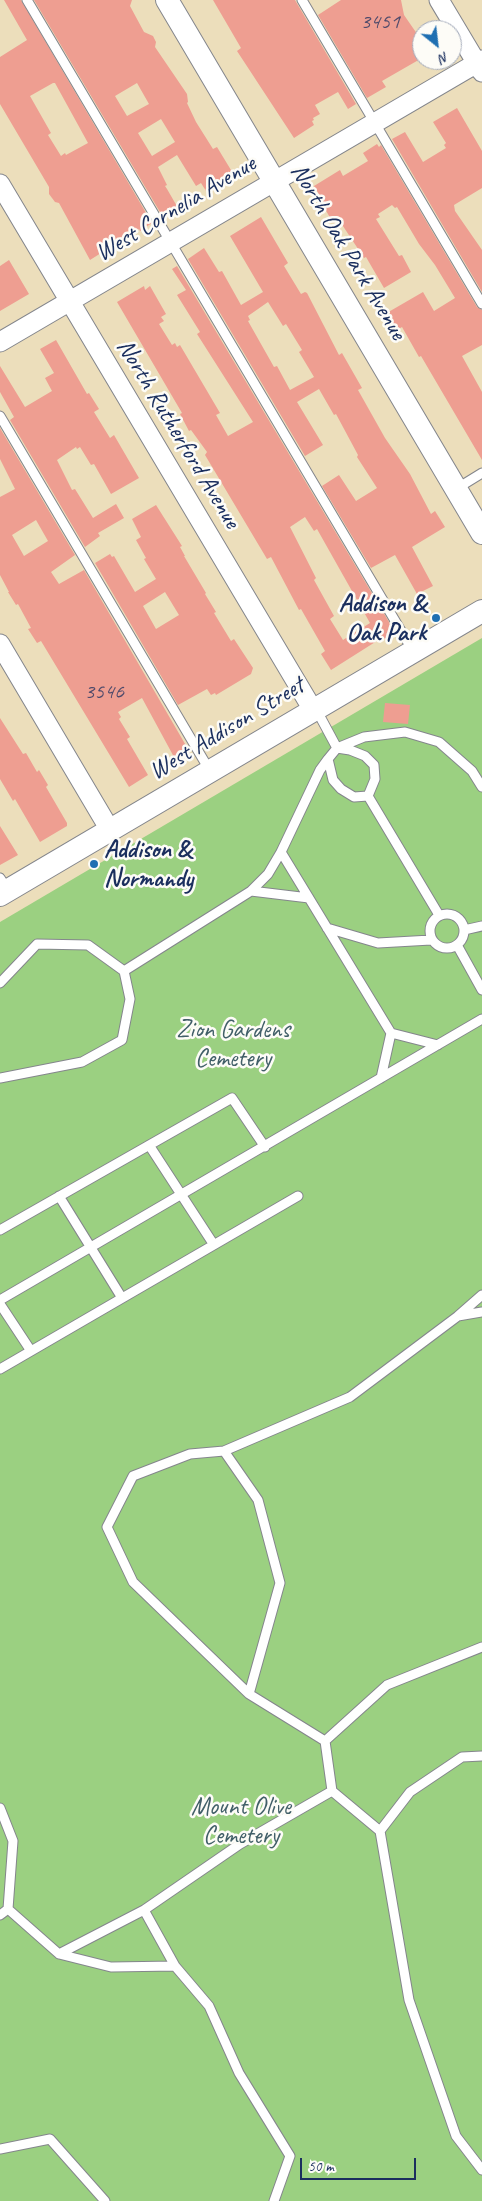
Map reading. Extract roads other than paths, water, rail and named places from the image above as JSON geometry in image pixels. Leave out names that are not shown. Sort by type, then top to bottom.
[{"type":"street","name":"North Oak Park Avenue","points":[[166,0],[482,532]]},
{"type":"street","points":[[440,0],[480,65]]},
{"type":"street","name":"West Cornelia Avenue","points":[[0,342],[374,122],[480,65]]},
{"type":"street","name":"North Rutherford Avenue","points":[[0,184],[315,709]]},
{"type":"street","name":"West Addison Street","points":[[3,888],[110,830],[482,611]]},
{"type":"street","points":[[0,644],[110,830]]},
{"type":"lane","points":[[27,0],[413,651]]},
{"type":"lane","points":[[302,0],[482,304]]},
{"type":"lane","points":[[0,416],[210,771]]},
{"type":"lane","points":[[456,489],[482,473]]},
{"type":"lane","points":[[315,709],[337,748]]},
{"type":"lane","points":[[124,971],[251,891],[268,874],[281,852],[320,770],[337,748],[364,737],[405,732],[439,742],[472,771],[482,787]]},
{"type":"lane","points":[[337,748],[350,750],[365,756],[374,765],[375,779],[368,796]]},
{"type":"lane","points":[[328,759],[333,780],[341,789],[354,797],[368,796]]},
{"type":"lane","points":[[368,796],[439,915]]},
{"type":"lane","points":[[281,852],[391,1033],[381,1078]]},
{"type":"lane","points":[[251,891],[309,898]]},
{"type":"lane","points":[[327,928],[378,943],[431,940],[440,947],[452,948],[464,936],[463,924],[456,916],[445,913],[439,915],[434,918],[429,928],[431,940]]},
{"type":"lane","points":[[464,930],[482,926]]},
{"type":"lane","points":[[0,983],[37,944],[88,945],[124,971],[130,999],[122,1040],[82,1062],[0,1078]]},
{"type":"lane","points":[[457,945],[482,990]]},
{"type":"lane","points":[[31,1351],[0,1302],[91,1246],[265,1147],[482,1019]]},
{"type":"lane","points":[[391,1033],[438,1045]]},
{"type":"lane","points":[[0,1230],[232,1098],[265,1147]]},
{"type":"lane","points":[[149,1145],[214,1245]]},
{"type":"lane","points":[[59,1196],[122,1298]]},
{"type":"lane","points":[[0,1369],[298,1196]]},
{"type":"lane","points":[[325,1741],[249,1694],[133,1582],[107,1527],[133,1476],[190,1454],[224,1451],[350,1397],[458,1316],[482,1295]]},
{"type":"lane","points":[[458,1316],[482,1312]]},
{"type":"lane","points":[[224,1451],[258,1500],[280,1583],[249,1694]]},
{"type":"lane","points":[[325,1741],[386,1685],[482,1647]]},
{"type":"lane","points":[[325,1741],[332,1792],[380,1831],[409,2000],[456,2136],[482,2170]]},
{"type":"lane","points":[[380,1831],[410,1792],[462,1757],[482,1756]]},
{"type":"lane","points":[[59,1954],[144,1910],[240,1844],[332,1792]]},
{"type":"lane","points":[[0,1808],[13,1841],[4,1912],[59,1954],[112,1968],[174,1966]]},
{"type":"lane","points":[[144,1910],[174,1966],[209,2006],[239,2073],[290,2156],[274,2201]]},
{"type":"lane","points":[[0,2149],[50,2139],[105,2201]]},
{"type":"place","name":"Addison & Oak Park","points":[[436,618]]},
{"type":"place","name":"Addison & Normandy","points":[[94,864]]},
{"type":"park label","name":"Zion Gardens Cemetery","points":[[233,1044]]},
{"type":"park label","name":"Mount Olive Cemetery","points":[[241,1822]]}]
